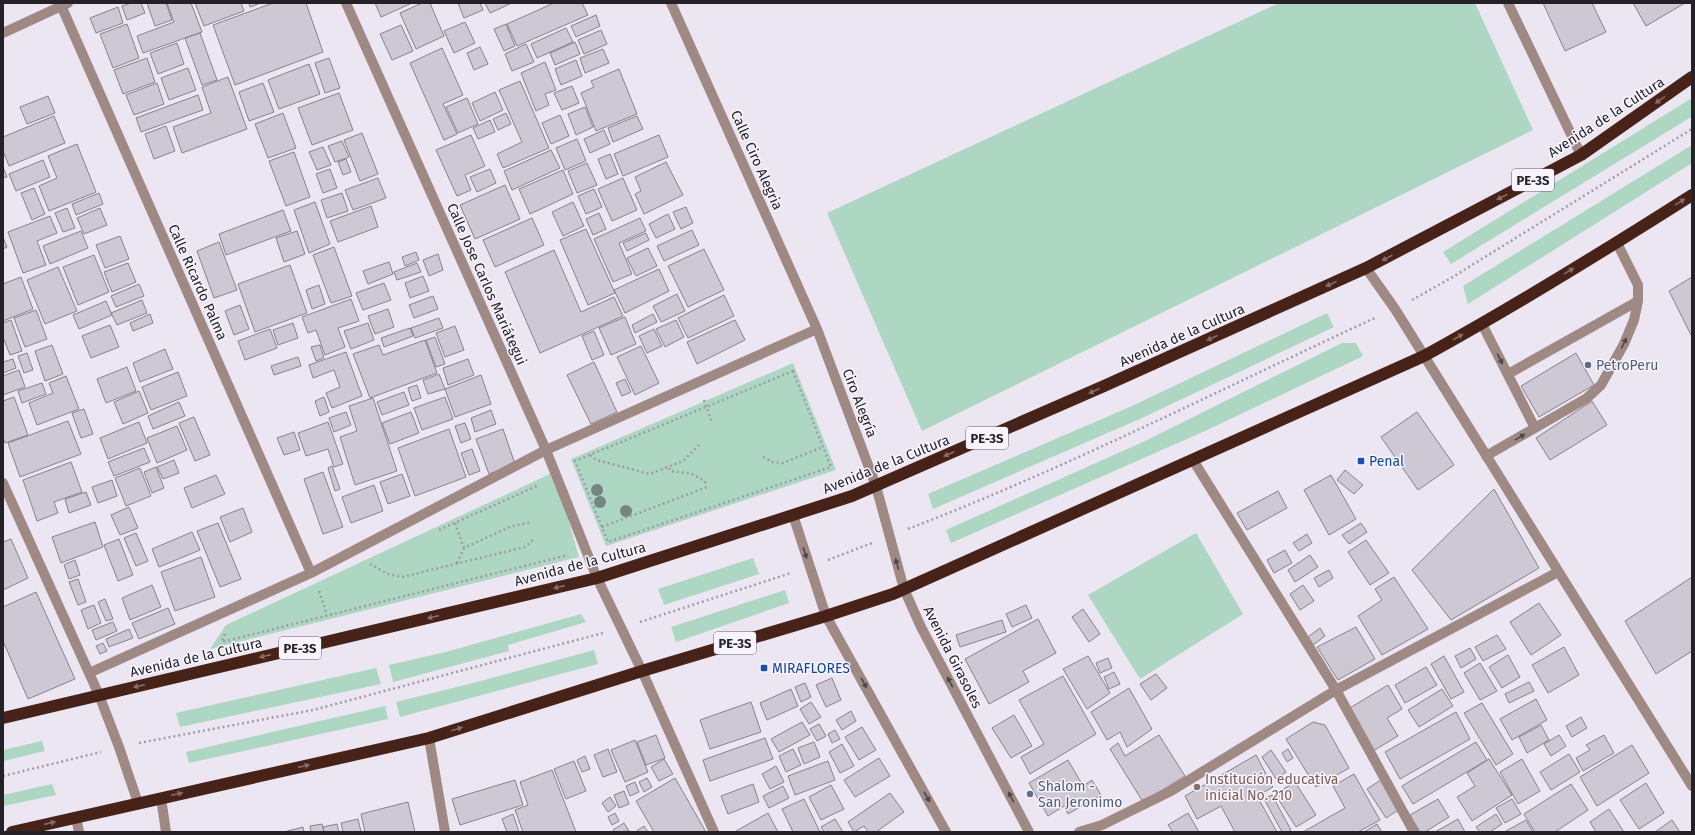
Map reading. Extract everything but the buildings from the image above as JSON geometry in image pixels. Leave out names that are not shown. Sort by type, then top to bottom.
[{"type":"highway","name":"Avenida de la Cultura","points":[[3,718],[597,578],[852,496],[1104,386],[1366,268],[1581,155],[1692,77]]},
{"type":"highway","name":"PE-3S","points":[[12,832],[429,738],[642,671],[826,616],[904,589],[1424,356],[1482,324],[1617,243],[1692,195]]},
{"type":"street","name":"Calle Jose Carlos Mariátegui","points":[[346,3],[546,450],[597,578],[642,671],[714,832]]},
{"type":"street","name":"Calle Ciro Alegria","points":[[671,3],[817,329]]},
{"type":"street","points":[[1508,3],[1581,155]]},
{"type":"street","points":[[3,33],[63,4]]},
{"type":"street","name":"Calle Ricardo Palma","points":[[63,4],[311,573]]},
{"type":"street","points":[[1486,456],[1587,398],[1601,385],[1624,344],[1634,320],[1638,301],[1638,284],[1617,243]]},
{"type":"street","points":[[1366,268],[1396,309],[1692,786]]},
{"type":"street","points":[[1508,374],[1638,301]]},
{"type":"street","points":[[1482,324],[1535,428]]},
{"type":"street","points":[[89,673],[311,573],[546,450],[817,329]]},
{"type":"street","name":"Ciro Alegría","points":[[817,329],[876,486]]},
{"type":"street","points":[[1193,460],[1336,690],[1414,832]]},
{"type":"street","points":[[3,483],[99,695],[138,803]]},
{"type":"street","name":"Avenida Girasoles","points":[[876,486],[904,589],[921,627],[1029,832]]},
{"type":"street","points":[[793,515],[826,616],[946,832]]},
{"type":"street","points":[[1079,832],[1102,825],[1171,791],[1336,690],[1558,572]]},
{"type":"street","points":[[429,738],[445,832]]},
{"type":"street","points":[[161,798],[166,832]]},
{"type":"street","points":[[76,817],[79,832]]},
{"type":"path","points":[[793,371],[831,467],[608,542],[602,527],[575,461],[793,371]]},
{"type":"path","points":[[578,436],[586,453],[596,460],[650,474],[669,468],[682,461],[700,444]]},
{"type":"path","points":[[764,457],[772,462],[783,463],[823,447]]},
{"type":"path","points":[[669,468],[670,471],[691,473],[700,476],[706,482]]},
{"type":"path","points":[[433,533],[539,485]]},
{"type":"path","points":[[602,527],[707,487]]},
{"type":"path","points":[[455,523],[464,548]]},
{"type":"path","points":[[457,563],[464,548],[512,526],[529,523]]},
{"type":"path","points":[[376,560],[368,563],[388,574],[402,577],[525,547],[534,538]]},
{"type":"path","points":[[226,631],[222,642],[571,554]]},
{"type":"path","points":[[317,586],[327,615]]},
{"type":"green space","points":[[1279,3],[1475,3],[1533,130],[922,431],[827,213]]},
{"type":"green space","points":[[1692,98],[1692,117],[1451,264],[1443,252]]},
{"type":"green space","points":[[1692,145],[1692,163],[1468,304],[1463,286]]},
{"type":"green space","points":[[1327,313],[1334,327],[1142,418],[933,509],[928,494],[1132,406]]},
{"type":"green space","points":[[1342,343],[1356,343],[1363,356],[1205,431],[951,543],[946,530],[1145,441]]},
{"type":"green space","points":[[793,363],[836,470],[606,546],[571,459]]},
{"type":"green space","points":[[550,474],[567,515],[579,557],[210,649],[226,625]]},
{"type":"green space","points":[[1196,533],[1243,614],[1140,679],[1088,595]]},
{"type":"green space","points":[[753,558],[759,574],[664,605],[658,589]]},
{"type":"green space","points":[[785,590],[789,603],[676,642],[671,627]]},
{"type":"green space","points":[[581,614],[586,622],[508,645],[509,651],[393,682],[389,665],[446,652]]},
{"type":"green space","points":[[594,650],[598,664],[400,717],[396,702],[481,681]]},
{"type":"green space","points":[[376,668],[381,684],[180,727],[176,713]]},
{"type":"green space","points":[[385,706],[388,719],[189,763],[186,752]]},
{"type":"green space","points":[[42,741],[45,751],[3,761],[3,750]]},
{"type":"green space","points":[[52,784],[56,795],[3,806],[3,795]]},
{"type":"place","name":"PetroPeru","points":[[1588,365]]},
{"type":"place","name":"Penal","points":[[1361,461]]},
{"type":"place","name":"MIRAFLORES","points":[[764,668]]},
{"type":"place","name":"Institución educativa inicial No. 210","points":[[1197,787]]},
{"type":"place","name":"Shalom - San Jeronimo","points":[[1030,794]]}]
